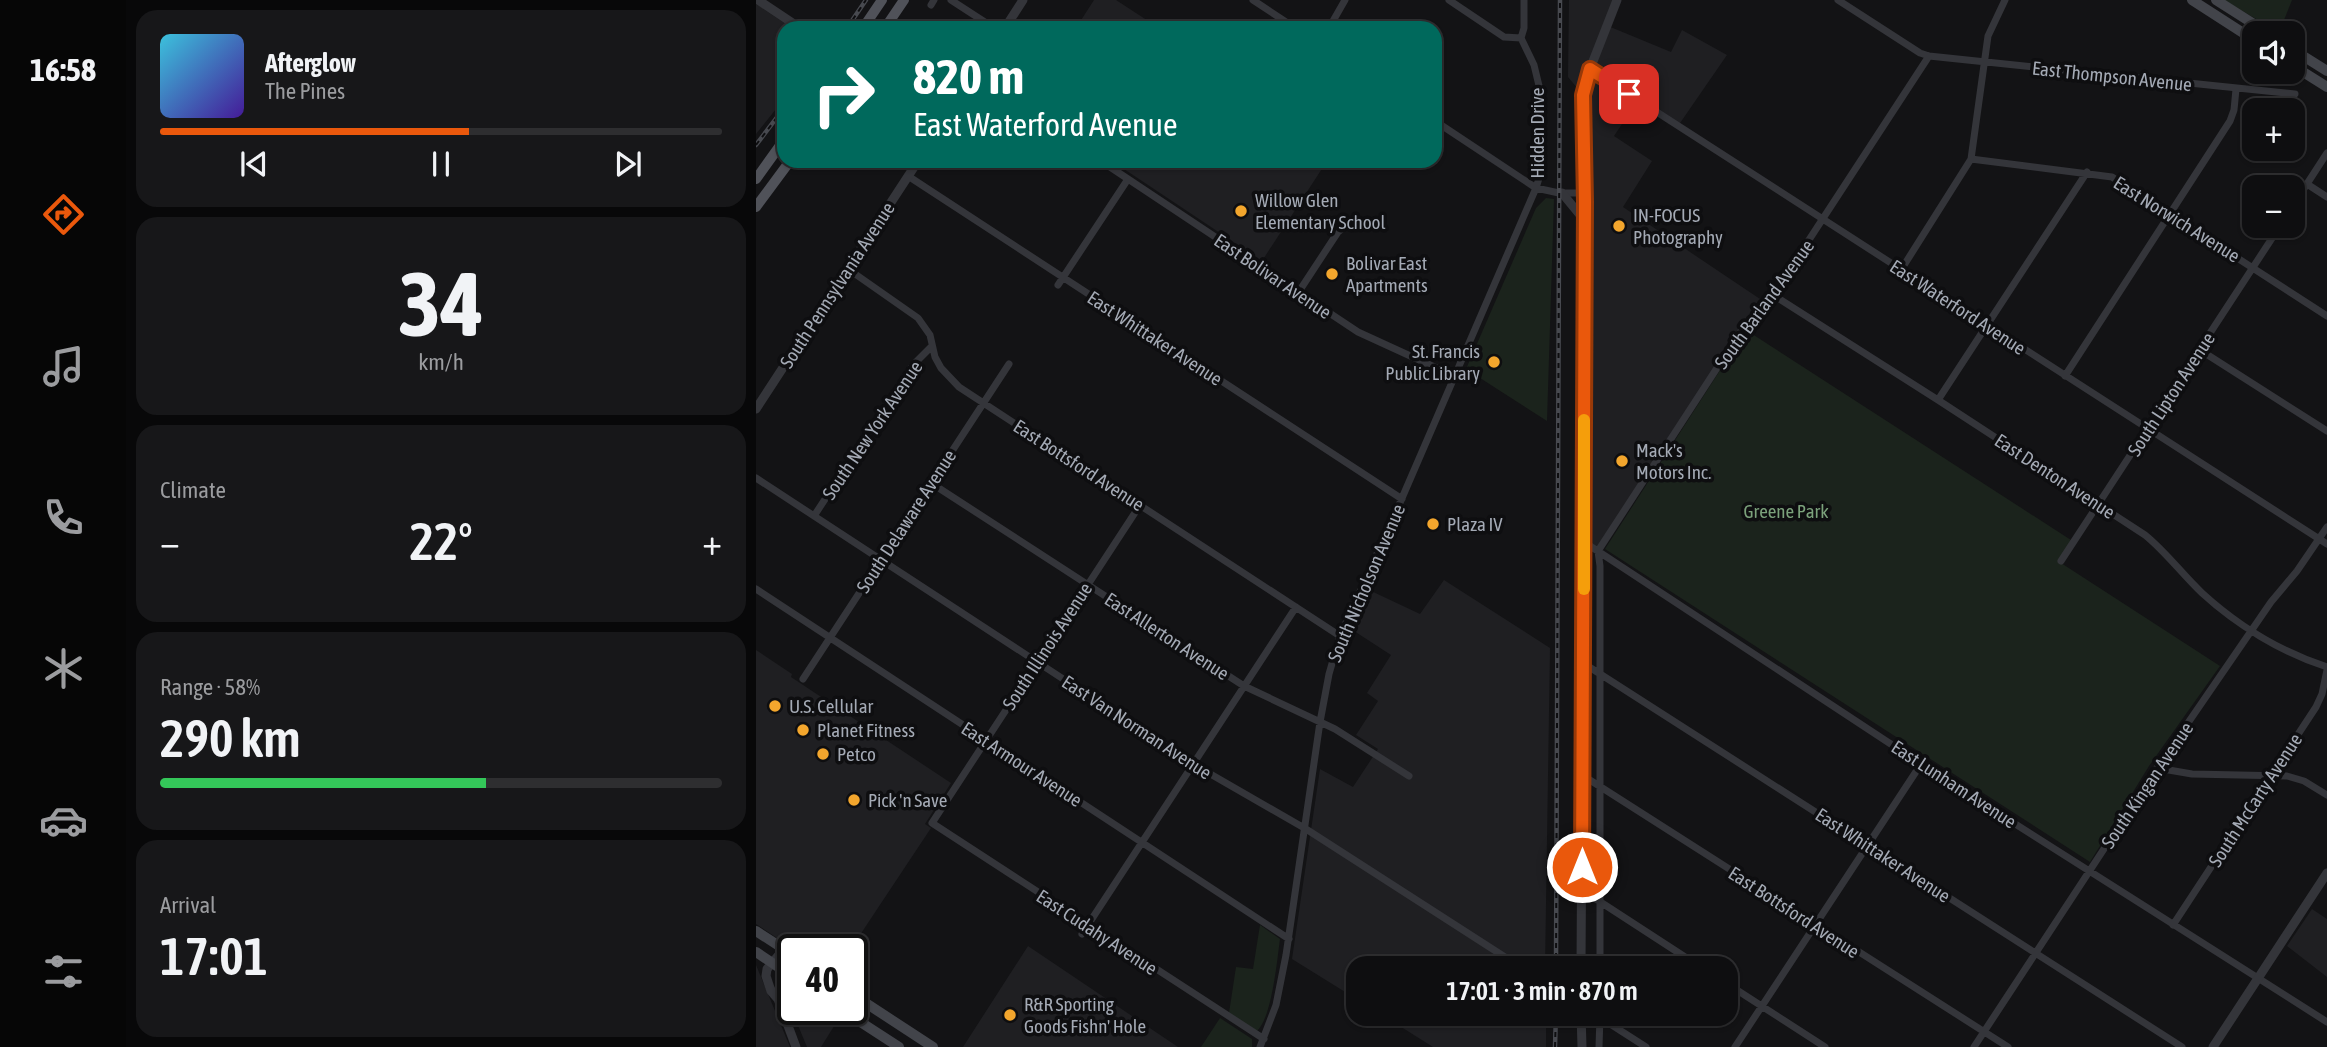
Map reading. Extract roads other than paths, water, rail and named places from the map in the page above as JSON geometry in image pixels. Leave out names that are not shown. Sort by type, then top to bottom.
[{"type":"main road","points":[[868,21],[882,0]]},
{"type":"main road","points":[[890,21],[904,0]]},
{"type":"main road","points":[[2192,0],[2242,32]]},
{"type":"main road","points":[[2217,0],[2249,21]]},
{"type":"main road","points":[[2305,57],[2327,71]]},
{"type":"main road","points":[[2305,73],[2327,87]]},
{"type":"main road","points":[[756,179],[777,150]]},
{"type":"main road","points":[[756,208],[785,168]]},
{"type":"main road","points":[[756,931],[777,945]]},
{"type":"main road","points":[[756,952],[777,967]]},
{"type":"main road","points":[[868,1004],[933,1047]]},
{"type":"main road","points":[[865,1025],[899,1047]]},
{"type":"street","points":[[758,0],[790,21]]},
{"type":"street","points":[[951,0],[983,21]]},
{"type":"street","points":[[1010,21],[1023,0]]},
{"type":"street","points":[[1253,0],[1284,21]]},
{"type":"street","points":[[1333,21],[1345,0]]},
{"type":"street","points":[[1449,0],[1504,37],[1521,38]]},
{"type":"street","name":"Hidden Drive","points":[[1524,0],[1524,28],[1521,38],[1534,65],[1541,94],[1540,175],[1536,188]]},
{"type":"street","points":[[1581,956],[1585,221],[1583,95],[1590,69],[1617,0]]},
{"type":"street","points":[[1838,0],[1920,53],[1929,56]]},
{"type":"street","points":[[1901,270],[1971,159],[1990,30],[2006,0]]},
{"type":"street","name":"East Thompson Avenue","points":[[1929,56],[2295,94]]},
{"type":"street","name":"South Barland Avenue","points":[[1598,551],[1745,325],[1773,296],[1929,56]]},
{"type":"street","name":"East Waterford Avenue","points":[[1590,69],[2327,544]]},
{"type":"street","points":[[2064,376],[2230,121],[2236,89]]},
{"type":"street","points":[[1442,126],[1536,188],[1562,193],[1585,193]]},
{"type":"street","points":[[2305,187],[2327,153]]},
{"type":"street","name":"East Norwich Avenue","points":[[1971,159],[2112,177],[2327,316]]},
{"type":"street","name":"South Pennsylvania Avenue","points":[[756,409],[913,168]]},
{"type":"street","name":"East Bolivar Avenue","points":[[1112,168],[1357,332],[1454,376]]},
{"type":"street","points":[[1938,400],[2087,172]]},
{"type":"street","name":"East Whittaker Avenue","points":[[908,176],[1402,499]]},
{"type":"street","points":[[1058,285],[1128,179]]},
{"type":"street","points":[[2307,184],[2327,197]]},
{"type":"street","name":"South Nicholson Avenue","points":[[1262,1043],[1276,1005],[1289,939],[1320,722],[1329,674],[1340,636],[1536,188]]},
{"type":"street","points":[[1562,193],[1585,221]]},
{"type":"street","points":[[1298,293],[1338,232],[1356,218]]},
{"type":"street","name":"South Lipton Avenue","points":[[2061,561],[2272,238]]},
{"type":"street","name":"East Bottsford Avenue","points":[[848,268],[912,312],[924,325],[936,357],[948,377],[983,403],[1340,636]]},
{"type":"street","name":"East Denton Avenue","points":[[1773,296],[1938,400],[2160,547],[2200,591],[2223,611],[2301,658],[2327,668]]},
{"type":"street","points":[[1755,299],[1761,308]]},
{"type":"street","name":"South New York Avenue","points":[[814,516],[913,365],[932,346]]},
{"type":"street","points":[[2200,350],[2327,431]]},
{"type":"street","name":"South Delaware Avenue","points":[[803,679],[1009,364]]},
{"type":"street","name":"East Van Norman Avenue","points":[[756,478],[1193,764],[1306,829],[1503,956]]},
{"type":"street","name":"East Allerton Avenue","points":[[931,483],[1244,686],[1353,739],[1409,776]]},
{"type":"street","name":"South Illinois Avenue","points":[[932,823],[1140,505]]},
{"type":"street","name":"South Kingan Avenue","points":[[1974,1047],[2157,768],[2327,527]]},
{"type":"street","name":"East Lunham Avenue","points":[[1584,542],[1921,764],[2327,1021]]},
{"type":"street","points":[[1598,551],[1600,956]]},
{"type":"street","name":"East Armour Avenue","points":[[756,589],[1289,939]]},
{"type":"street","points":[[1082,934],[1296,607]]},
{"type":"street","name":"East Whittaker Avenue","points":[[1583,663],[2182,1047]]},
{"type":"street","name":"South McCarty Avenue","points":[[2173,925],[2316,707],[2322,694],[2327,668]]},
{"type":"street","points":[[1735,1047],[1921,764]]},
{"type":"street","points":[[2157,768],[2192,774],[2287,776],[2304,781],[2327,795]]},
{"type":"street","name":"East Bottsford Avenue","points":[[1582,775],[2008,1047]]},
{"type":"street","name":"East Cudahy Avenue","points":[[932,823],[1262,1043]]},
{"type":"street","points":[[2213,1047],[2327,873]]},
{"type":"street","points":[[1582,890],[1684,956]]},
{"type":"street","points":[[777,960],[771,963],[766,976],[771,991],[777,998]]},
{"type":"street","points":[[1738,991],[1825,1047]]},
{"type":"street","points":[[788,1025],[796,1047]]},
{"type":"street","points":[[1582,1026],[1583,1047]]},
{"type":"street","points":[[1598,1026],[1599,1047]]},
{"type":"street","points":[[1614,1026],[1646,1047]]},
{"type":"railway","points":[[852,21],[866,0]]},
{"type":"railway","points":[[1556,956],[1560,0]]},
{"type":"railway","points":[[756,145],[777,117]]},
{"type":"railway","points":[[1555,1047],[1556,1026]]},
{"type":"place","name":"Willow Glen Elementary School","points":[[1241,211]]},
{"type":"place","name":"IN-FOCUS Photography","points":[[1619,226]]},
{"type":"place","name":"Bolivar East Apartments","points":[[1332,274]]},
{"type":"place","name":"St. Francis Public Library","points":[[1494,362]]},
{"type":"place","name":"Mack's Motors Inc.","points":[[1622,461]]},
{"type":"place","name":"Plaza IV","points":[[1433,524]]},
{"type":"place","name":"U.S. Cellular","points":[[775,706]]},
{"type":"place","name":"Planet Fitness","points":[[803,730]]},
{"type":"place","name":"Petco","points":[[823,754]]},
{"type":"place","name":"Pick 'n Save","points":[[854,800]]},
{"type":"place","name":"R&R Sporting Goods Fishn' Hole","points":[[1010,1015]]},
{"type":"park label","name":"Greene Park","points":[[1786,511]]}]
